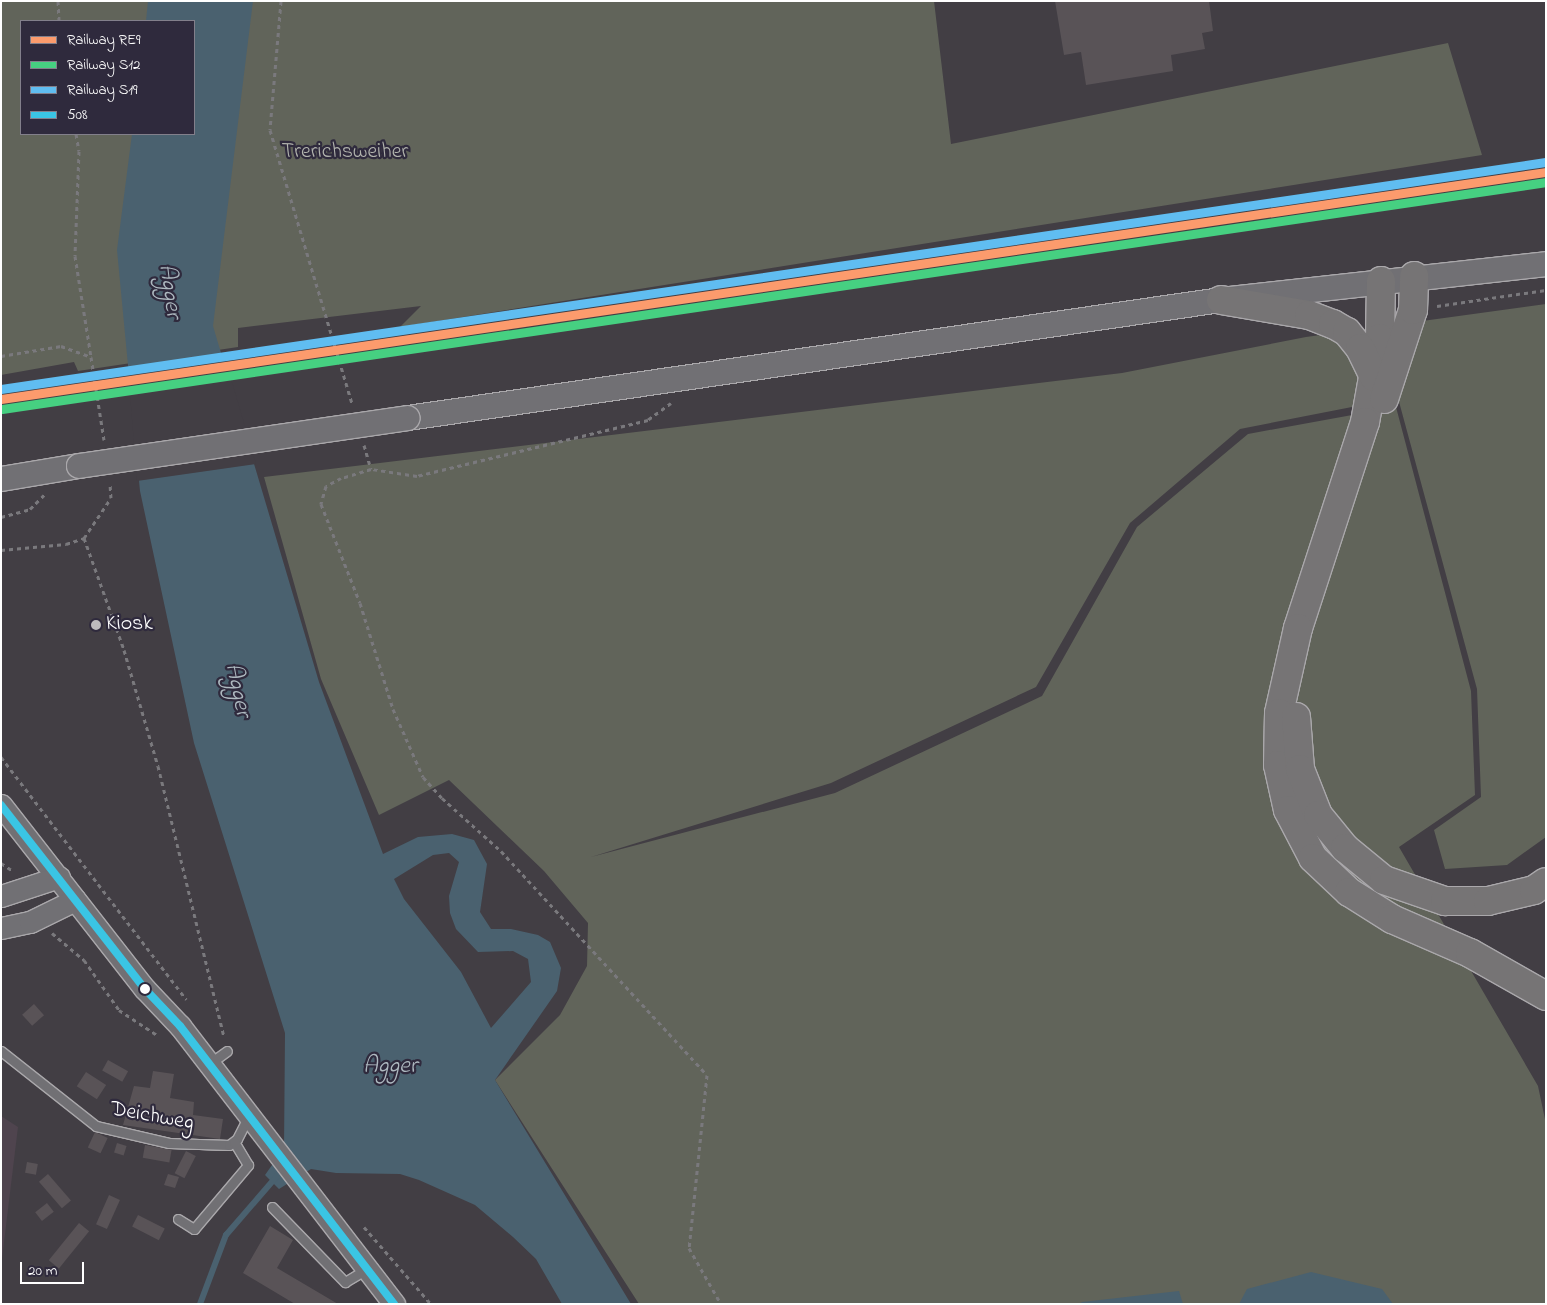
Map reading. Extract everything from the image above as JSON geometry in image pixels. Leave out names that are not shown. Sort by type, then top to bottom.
[{"type":"highway","points":[[1414,276],[1413,310],[1308,642],[1298,699],[1295,735],[1300,768],[1318,815],[1345,848],[1384,880],[1445,901],[1488,901],[1534,890],[1546,882]]},
{"type":"highway","points":[[1381,281],[1380,338],[1364,422],[1298,628],[1279,713],[1278,765],[1288,810],[1313,858],[1349,892],[1392,919],[1470,953],[1546,996]]},
{"type":"highway","points":[[1222,300],[1309,315],[1333,324],[1347,332],[1360,348],[1374,377]]},
{"type":"main road","points":[[1,479],[79,466],[1222,300],[1414,276],[1546,264]]},
{"type":"street","points":[[1,805],[59,877],[75,900],[209,1064],[394,1304]]},
{"type":"street","points":[[1,896],[59,877]]},
{"type":"street","points":[[1,928],[42,917],[75,900]]},
{"type":"lane","name":"Deichweg","points":[[1,1051],[96,1126],[169,1143],[229,1145],[234,1142]]},
{"type":"lane","points":[[209,1064],[227,1051]]},
{"type":"lane","points":[[178,1219],[194,1229],[248,1165],[234,1142],[252,1122]]},
{"type":"lane","points":[[272,1207],[345,1282],[356,1278],[367,1269]]},
{"type":"path","points":[[58,1],[59,20]]},
{"type":"path","points":[[281,1],[270,130],[354,412]]},
{"type":"path","points":[[76,135],[79,151],[75,256],[105,444]]},
{"type":"path","points":[[1,356],[61,346],[91,357]]},
{"type":"path","points":[[676,400],[648,420],[417,476],[371,469],[341,478],[326,486],[321,504],[360,603],[393,709],[423,777],[442,798],[501,851],[707,1075],[688,1248],[721,1304]]},
{"type":"path","points":[[363,440],[371,469]]},
{"type":"path","points":[[1,550],[66,544],[84,538],[102,515],[111,498],[109,474]]},
{"type":"path","points":[[1,517],[30,509],[48,490]]},
{"type":"path","points":[[84,538],[124,650],[158,766],[227,1051]]},
{"type":"path","points":[[1,757],[192,1006]]},
{"type":"path","points":[[1,863],[12,870],[24,890]]},
{"type":"path","points":[[42,917],[53,935],[84,960],[119,1010],[162,1039]]},
{"type":"path","points":[[359,1220],[430,1304]]},
{"type":"shaded area","points":[[1,1116],[18,1127],[1,1267]]},
{"type":"green space","name":"Trerichsweiher","points":[[1,1],[934,1],[951,144],[1448,43],[1482,155],[400,327],[421,306],[238,328],[238,347],[78,371],[74,362],[1,375]]},
{"type":"green space","points":[[1546,304],[1546,837],[1507,865],[1445,869],[1434,830],[1481,797],[1477,689],[1398,398],[1240,429],[1130,523],[1036,687],[831,783],[591,857],[835,793],[1042,696],[1137,527],[1248,434],[1396,407],[1471,691],[1475,795],[1399,847],[1538,1086],[1546,1124],[1546,1304],[639,1304],[495,1080],[560,1015],[587,966],[588,923],[544,871],[449,780],[379,815],[321,679],[264,477],[1122,373],[1306,337]]},
{"type":"water","name":"Agger","points":[[148,1],[253,1],[213,326],[319,682],[383,854],[418,837],[452,834],[474,840],[487,864],[480,912],[491,929],[511,929],[538,935],[550,942],[561,968],[557,991],[495,1080],[631,1304],[562,1304],[536,1259],[513,1237],[475,1205],[419,1180],[400,1174],[336,1173],[311,1169],[279,1189],[265,1175],[284,1148],[285,1033],[194,743],[140,491],[117,250],[132,135],[195,135],[195,20],[146,20]],"holes":[[[449,853],[459,862],[449,896],[450,913],[456,929],[478,952],[513,951],[528,959],[531,982],[491,1028],[461,972],[404,899],[394,879],[433,855]]]},
{"type":"water","points":[[1311,1272],[1382,1289],[1393,1304],[1239,1304],[1247,1289]]},
{"type":"water","points":[[1179,1291],[1183,1304],[1079,1304],[1082,1302]]},
{"type":"pier","points":[[224,355],[256,464],[137,481],[128,369]]},
{"type":"building","points":[[1055,1],[1209,1],[1213,31],[1202,33],[1205,49],[1171,55],[1173,71],[1086,85],[1081,52],[1064,55]]},
{"type":"building","points":[[34,1004],[44,1015],[32,1026],[22,1015]]},
{"type":"building","points":[[108,1060],[128,1071],[122,1082],[102,1070]]},
{"type":"building","points":[[153,1071],[174,1074],[170,1098],[194,1102],[193,1115],[223,1119],[220,1139],[123,1125],[134,1086],[150,1088]]},
{"type":"building","points":[[86,1072],[106,1085],[97,1099],[77,1086]]},
{"type":"building","points":[[95,1132],[108,1138],[101,1153],[88,1147]]},
{"type":"building","points":[[117,1143],[127,1146],[124,1155],[114,1153]]},
{"type":"building","points":[[145,1145],[172,1150],[169,1162],[143,1158]]},
{"type":"building","points":[[186,1151],[196,1156],[184,1178],[175,1173]]},
{"type":"building","points":[[27,1162],[38,1164],[36,1175],[25,1173]]},
{"type":"building","points":[[48,1174],[71,1200],[62,1208],[39,1182]]},
{"type":"building","points":[[168,1174],[179,1177],[175,1188],[164,1185]]},
{"type":"building","points":[[109,1195],[120,1200],[107,1229],[96,1224]]},
{"type":"building","points":[[47,1203],[54,1212],[42,1221],[35,1212]]},
{"type":"building","points":[[138,1215],[165,1229],[159,1240],[132,1227]]},
{"type":"building","points":[[79,1223],[89,1231],[59,1268],[49,1260]]},
{"type":"building","points":[[270,1226],[293,1240],[277,1268],[338,1304],[295,1304],[243,1273]]},
{"type":"waterway","points":[[200,1304],[226,1235],[277,1176]]},
{"type":"rail line","name":"S19","points":[[1,389],[1545,162]]},
{"type":"rail line","name":"RE9","points":[[1,399],[1546,172]]},
{"type":"rail line","name":"S12","points":[[2,409],[1546,182]]},
{"type":"transit line","name":"508","points":[[1,805],[145,989],[180,1026],[394,1304]]},
{"type":"place","name":"Kiosk","points":[[96,625]]}]
